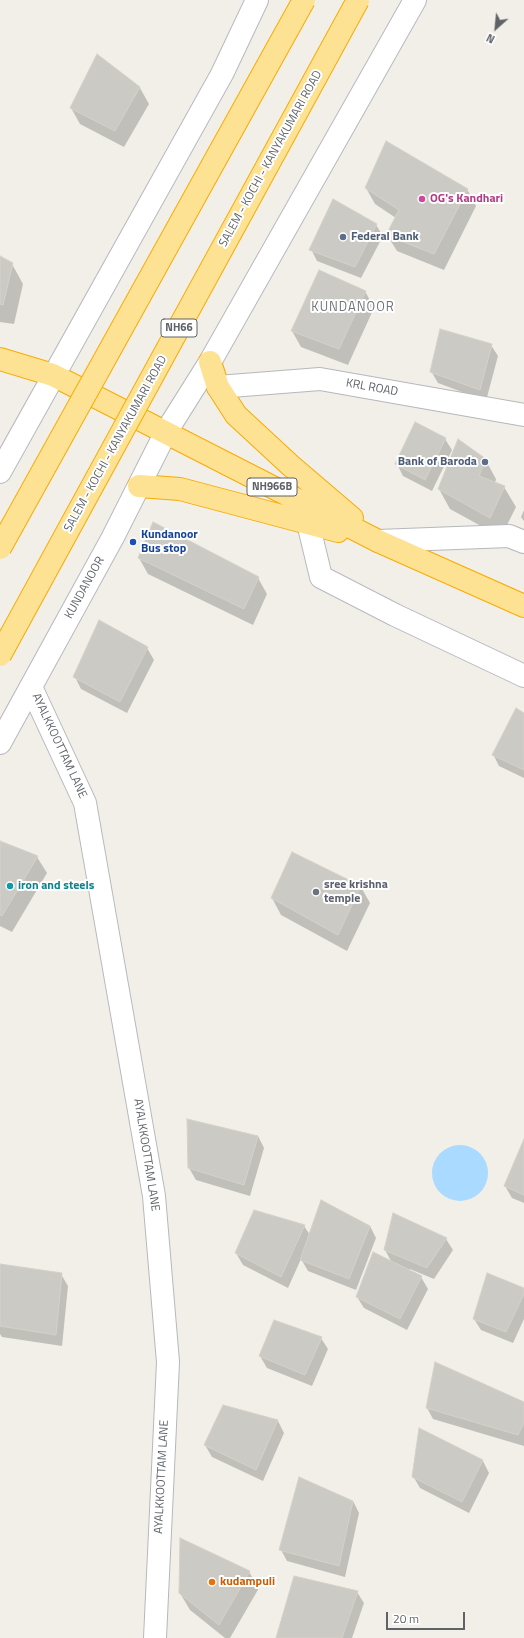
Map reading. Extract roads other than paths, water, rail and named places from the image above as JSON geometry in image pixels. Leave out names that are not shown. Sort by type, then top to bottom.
[{"type":"highway","points":[[0,548],[304,0]]},
{"type":"highway","name":"SALEM - KOCHI - KANYAKUMARI ROAD","points":[[0,655],[358,0]]},
{"type":"highway","points":[[0,359],[53,375],[166,432]]},
{"type":"highway","points":[[210,362],[218,387],[236,415],[290,465],[378,542]]},
{"type":"highway","name":"NH966B","points":[[166,432],[378,542],[524,606]]},
{"type":"highway","points":[[139,486],[180,489],[378,542]]},
{"type":"street","points":[[0,472],[222,74],[257,0]]},
{"type":"street","name":"KUNDANOOR","points":[[0,742],[139,486],[166,432],[210,362],[415,0]]},
{"type":"street","name":"KRL ROAD","points":[[218,387],[320,379],[524,415]]},
{"type":"street","points":[[308,523],[321,577],[395,615],[524,676]]},
{"type":"street","points":[[378,542],[509,536],[524,542]]},
{"type":"street","name":"AYALKKOOTTAM LANE","points":[[31,687],[85,803],[154,1196],[168,1362],[155,1638]]},
{"type":"water","points":[[454,1145],[466,1145],[476,1149],[484,1157],[488,1167],[488,1179],[484,1189],[476,1197],[466,1201],[454,1201],[444,1197],[436,1189],[432,1179],[432,1167],[436,1157],[444,1149]]},
{"type":"place","name":"OG's Kandhari","points":[[422,199]]},
{"type":"place","name":"Federal Bank","points":[[343,237]]},
{"type":"place","name":"Bank of Baroda","points":[[485,462]]},
{"type":"place","name":"Kundanoor Bus stop","points":[[133,542]]},
{"type":"place","name":"iron and steels","points":[[10,886]]},
{"type":"place","name":"sree krishna temple","points":[[316,892]]},
{"type":"place","name":"kudampuli","points":[[212,1582]]},
{"type":"district","name":"KUNDANOOR","points":[[353,308]]}]
